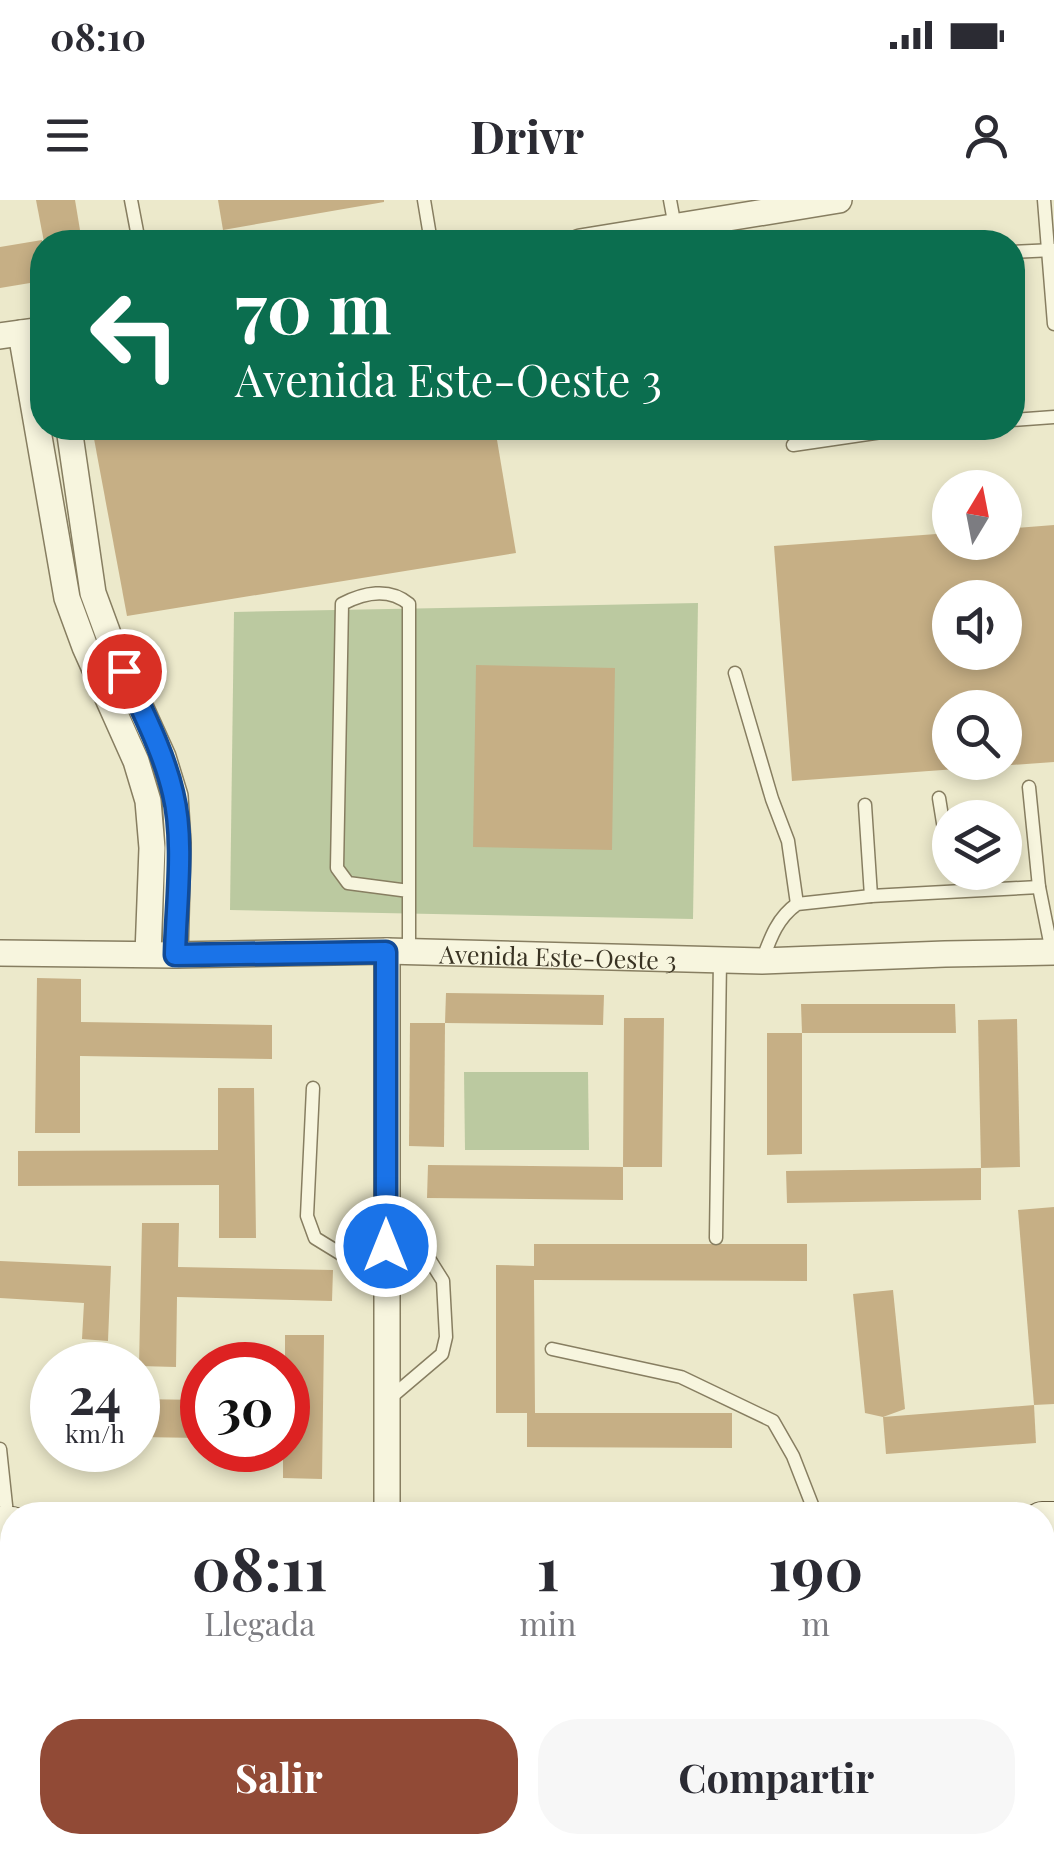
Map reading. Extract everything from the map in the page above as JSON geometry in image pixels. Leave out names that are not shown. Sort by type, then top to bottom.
[{"type":"street","points":[[656,230],[839,200]]},
{"type":"street","points":[[21,333],[30,385]]},
{"type":"street","points":[[40,440],[67,598],[84,647],[136,761],[148,801],[152,848],[148,954]]},
{"type":"street","points":[[71,440],[94,594],[111,642],[163,757],[174,796],[178,843],[175,955]]},
{"type":"street","points":[[387,1502],[386,1220],[398,952]]},
{"type":"street","name":"Avenida Este-Oeste 3","points":[[0,953],[398,952],[762,961],[946,954],[1053,956]]},
{"type":"lane","points":[[131,200],[137,230]]},
{"type":"lane","points":[[424,200],[429,230]]},
{"type":"lane","points":[[670,200],[675,227]]},
{"type":"lane","points":[[1044,200],[1054,324]]},
{"type":"lane","points":[[1025,252],[1051,251]]},
{"type":"lane","points":[[1025,419],[1054,417]]},
{"type":"lane","points":[[793,445],[825,440]]},
{"type":"lane","points":[[398,952],[409,892],[410,604],[384,593],[358,596],[342,604],[337,868],[348,883],[409,892]]},
{"type":"lane","points":[[735,673],[788,841],[796,904]]},
{"type":"lane","points":[[1029,787],[1039,887],[1053,956]]},
{"type":"lane","points":[[865,805],[871,896]]},
{"type":"lane","points":[[762,961],[772,933],[786,911],[796,904],[1039,887]]},
{"type":"lane","points":[[716,1238],[720,960]]},
{"type":"lane","points":[[313,1088],[307,1216],[315,1238],[386,1273]]},
{"type":"lane","points":[[386,1220],[426,1254],[443,1281],[446,1337],[442,1354],[387,1401]]},
{"type":"lane","points":[[552,1349],[681,1377],[773,1420],[811,1502]]},
{"type":"lane","points":[[0,1449],[5,1502]]},
{"type":"green space","points":[[698,603],[693,919],[230,910],[234,612]]},
{"type":"green space","points":[[464,1072],[588,1072],[589,1150],[465,1150]]},
{"type":"building","points":[[36,200],[75,200],[80,230],[42,230]]},
{"type":"building","points":[[218,200],[384,200],[384,202],[223,230]]},
{"type":"building","points":[[30,242],[30,283],[0,288],[0,247]]},
{"type":"building","points":[[94,440],[497,440],[516,553],[127,616]]},
{"type":"building","points":[[1054,525],[1054,762],[1022,764],[1022,690],[932,690],[932,771],[792,781],[774,546],[932,534],[932,560],[1022,560],[1022,528]]},
{"type":"building","points":[[476,665],[615,668],[612,850],[473,847]]},
{"type":"building","points":[[37,978],[81,979],[81,1022],[272,1025],[272,1059],[80,1056],[80,1133],[35,1133]]},
{"type":"building","points":[[446,993],[604,995],[603,1025],[445,1023]]},
{"type":"building","points":[[801,1004],[955,1004],[956,1033],[802,1033]]},
{"type":"building","points":[[624,1018],[664,1018],[662,1167],[623,1167]]},
{"type":"building","points":[[1017,1019],[1020,1167],[981,1168],[978,1020]]},
{"type":"building","points":[[410,1023],[445,1023],[444,1147],[409,1146]]},
{"type":"building","points":[[767,1033],[802,1033],[802,1154],[767,1155]]},
{"type":"building","points":[[218,1088],[254,1088],[256,1238],[219,1238],[219,1185],[18,1186],[18,1151],[218,1150]]},
{"type":"building","points":[[428,1165],[623,1167],[623,1200],[427,1198]]},
{"type":"building","points":[[981,1168],[981,1200],[787,1203],[786,1171]]},
{"type":"building","points":[[1054,1207],[1054,1404],[1034,1405],[1018,1210]]},
{"type":"building","points":[[142,1223],[179,1223],[178,1267],[333,1270],[332,1301],[177,1297],[176,1367],[160,1367],[160,1342],[140,1342]]},
{"type":"building","points":[[534,1244],[807,1244],[807,1281],[534,1280],[535,1413],[732,1413],[732,1448],[527,1447],[527,1413],[496,1413],[496,1265],[534,1266]]},
{"type":"building","points":[[0,1261],[111,1266],[108,1341],[82,1339],[84,1303],[0,1298]]},
{"type":"building","points":[[893,1290],[905,1409],[883,1417],[865,1413],[853,1294]]},
{"type":"building","points":[[285,1335],[324,1335],[322,1479],[283,1478],[283,1472],[310,1472],[310,1342],[285,1342]]},
{"type":"building","points":[[160,1399],[180,1400],[180,1438],[160,1437]]},
{"type":"building","points":[[1034,1405],[1036,1443],[886,1454],[883,1417]]},
{"type":"route","points":[[124,671],[163,757],[174,796],[178,843],[175,955],[386,952],[386,1246]]}]
